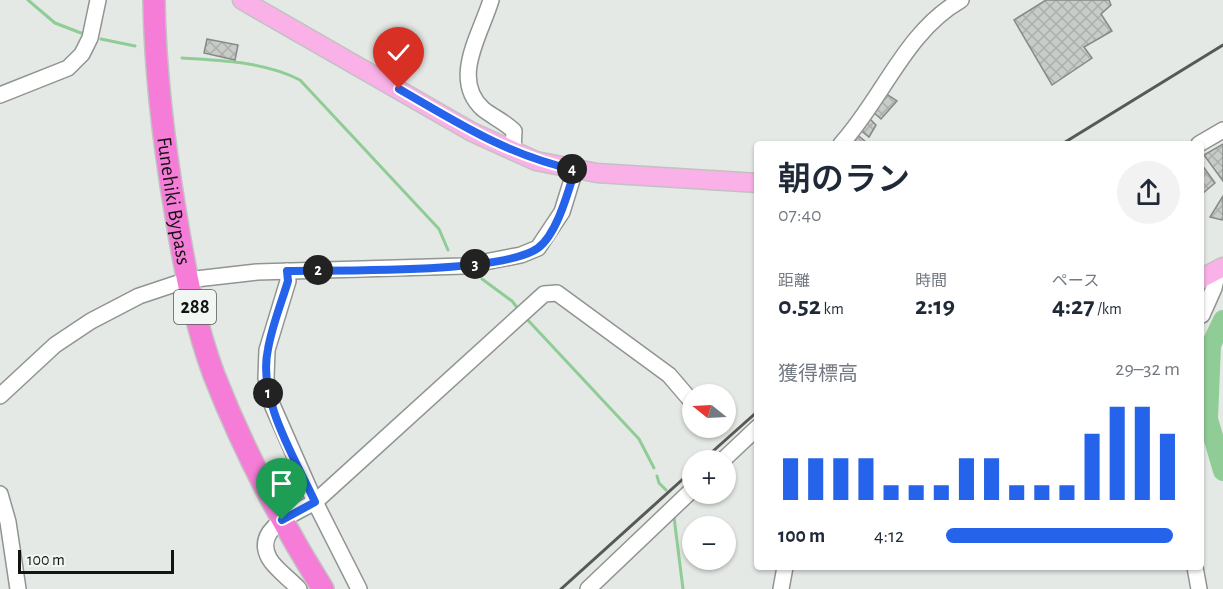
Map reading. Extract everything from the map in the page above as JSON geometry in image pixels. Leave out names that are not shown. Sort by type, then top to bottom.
[{"type":"highway","name":"Funehiki Bypass","points":[[154,0],[157,76],[187,280],[214,374],[251,458],[282,520],[323,589]]},
{"type":"main road","points":[[242,0],[472,132],[536,161],[575,170],[754,183]]},
{"type":"street","points":[[0,95],[68,68],[81,54],[90,38],[98,0]]},
{"type":"street","points":[[491,0],[467,74],[472,95],[482,108],[514,131],[513,152]]},
{"type":"street","points":[[843,141],[917,37],[933,20],[961,0]]},
{"type":"street","points":[[1204,141],[1223,130]]},
{"type":"street","points":[[0,396],[55,345],[91,321],[139,296],[187,280],[217,275],[287,271],[464,266],[521,255],[538,248],[562,212],[575,170]]},
{"type":"street","points":[[287,271],[288,281],[267,350],[266,378],[270,400],[315,502],[359,589]]},
{"type":"street","points":[[1204,310],[1214,288],[1214,272]]},
{"type":"street","points":[[299,589],[269,558],[267,537],[272,528],[315,502],[476,355],[550,292],[557,293],[669,375],[682,390]]},
{"type":"street","points":[[734,450],[754,431]]},
{"type":"street","points":[[0,494],[8,522],[18,589]]},
{"type":"street","points":[[588,589],[682,499]]},
{"type":"street","points":[[781,589],[784,570]]},
{"type":"street","points":[[1196,570],[1199,589]]},
{"type":"building","points":[[1046,0],[1109,0],[1111,5],[1101,14],[1112,31],[1084,47],[1092,58],[1052,85],[1014,20]]},
{"type":"building","points":[[207,39],[238,45],[235,60],[204,53]]},
{"type":"building","points":[[885,93],[897,101],[881,119],[872,111]]},
{"type":"building","points":[[867,116],[876,125],[869,137],[858,128]]},
{"type":"building","points":[[855,133],[865,141],[850,141]]},
{"type":"building","points":[[1223,144],[1223,181],[1204,155]]},
{"type":"building","points":[[1204,168],[1215,183],[1204,192]]},
{"type":"building","points":[[1223,196],[1223,219],[1210,217]]},
{"type":"waterway","points":[[28,0],[55,23],[81,33]]},
{"type":"waterway","points":[[101,39],[135,46]]},
{"type":"waterway","points":[[182,58],[258,66],[273,69],[300,80],[439,229],[448,250]]},
{"type":"waterway","points":[[482,279],[512,301],[519,310]]},
{"type":"waterway","points":[[525,317],[639,439],[654,468]]},
{"type":"waterway","points":[[1223,320],[1211,345],[1208,419],[1223,471]]},
{"type":"waterway","points":[[657,476],[659,483],[666,490]]},
{"type":"waterway","points":[[674,517],[683,589]]},
{"type":"railway","points":[[1067,141],[1223,45]]},
{"type":"railway","points":[[714,450],[754,415]]},
{"type":"railway","points":[[561,589],[682,480]]},
{"type":"route","points":[[282,520],[315,502],[270,400],[266,378],[267,350],[288,281],[287,271],[464,266],[521,255],[538,248],[562,212],[575,170],[536,161],[513,152],[472,132],[399,89]]}]
